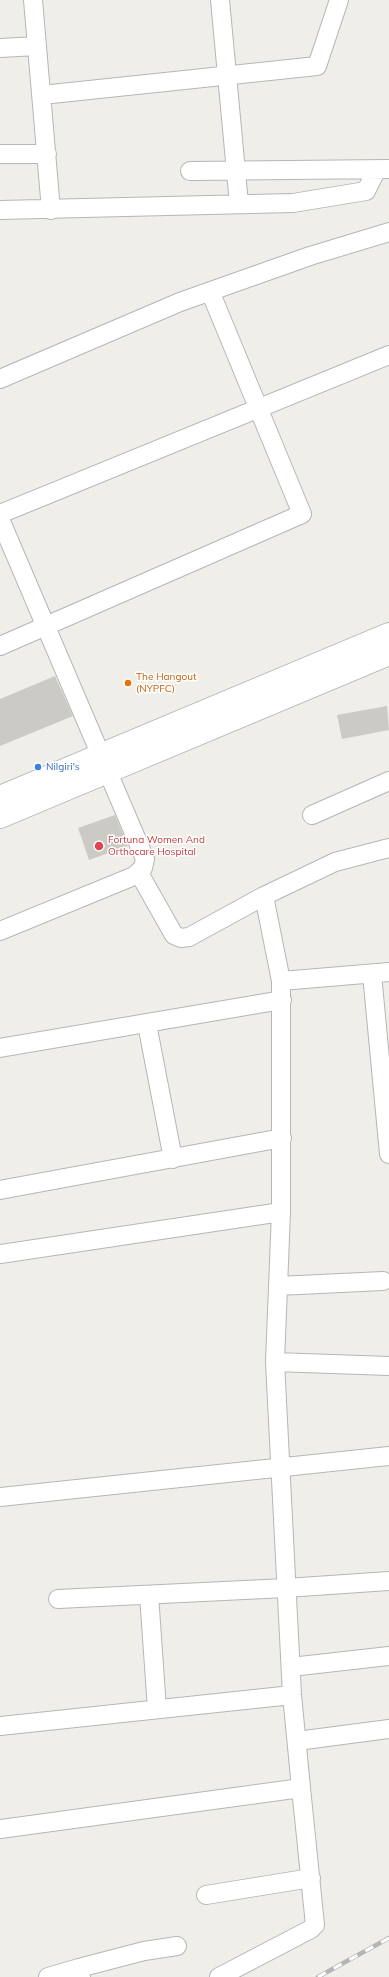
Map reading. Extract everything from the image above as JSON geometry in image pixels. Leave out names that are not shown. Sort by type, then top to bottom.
[{"type":"street","points":[[33,0],[52,210]]},
{"type":"street","points":[[220,0],[239,204]]},
{"type":"street","points":[[42,95],[317,66],[339,0]]},
{"type":"street","points":[[0,48],[37,46]]},
{"type":"street","points":[[0,154],[47,154]]},
{"type":"street","points":[[190,171],[383,170]]},
{"type":"street","points":[[0,210],[52,210],[293,202],[366,191],[383,170]]},
{"type":"street","points":[[0,378],[180,302],[310,256],[389,232]]},
{"type":"street","points":[[0,646],[302,514],[210,291]]},
{"type":"street","points":[[0,514],[389,355]]},
{"type":"street","points":[[0,519],[45,626],[144,851],[145,863],[139,873],[0,931]]},
{"type":"street","points":[[0,817],[106,763],[389,634]]},
{"type":"street","points":[[0,797],[106,763],[389,654]]},
{"type":"street","points":[[312,815],[389,781]]},
{"type":"street","points":[[139,873],[174,935],[180,938],[189,937],[264,896],[335,862],[389,848]]},
{"type":"street","points":[[219,1977],[311,1929],[315,1925],[292,1695],[275,1362],[281,1212],[282,1000],[281,981],[264,896]]},
{"type":"street","points":[[281,981],[380,973],[389,1154]]},
{"type":"street","points":[[0,1048],[282,1000]]},
{"type":"street","points":[[148,1024],[173,1159]]},
{"type":"street","points":[[0,1190],[282,1138]]},
{"type":"street","points":[[0,1254],[281,1212]]},
{"type":"street","points":[[278,1286],[383,1281]]},
{"type":"street","points":[[275,1362],[389,1366]]},
{"type":"street","points":[[0,1498],[389,1456]]},
{"type":"street","points":[[58,1599],[389,1582]]},
{"type":"street","points":[[149,1595],[157,1709]]},
{"type":"street","points":[[291,1667],[389,1656]]},
{"type":"street","points":[[0,1726],[292,1695]]},
{"type":"street","points":[[297,1741],[389,1729]]},
{"type":"street","points":[[0,1829],[301,1788]]},
{"type":"street","points":[[206,1895],[310,1878]]},
{"type":"street","points":[[48,1977],[80,1973],[144,1951],[178,1946]]},
{"type":"building","points":[[55,676],[73,716],[0,746],[0,699]]},
{"type":"building","points":[[387,706],[389,730],[342,739],[337,715]]},
{"type":"building","points":[[115,815],[128,846],[89,860],[78,828]]},
{"type":"railway","points":[[318,1977],[389,1938]]},
{"type":"place","name":"The Hangout (NYPFC)","points":[[128,683]]},
{"type":"place","name":"Nilgiri's","points":[[38,767]]},
{"type":"place","name":"Fortuna Women And Orthocare Hospital","points":[[99,846]]}]
